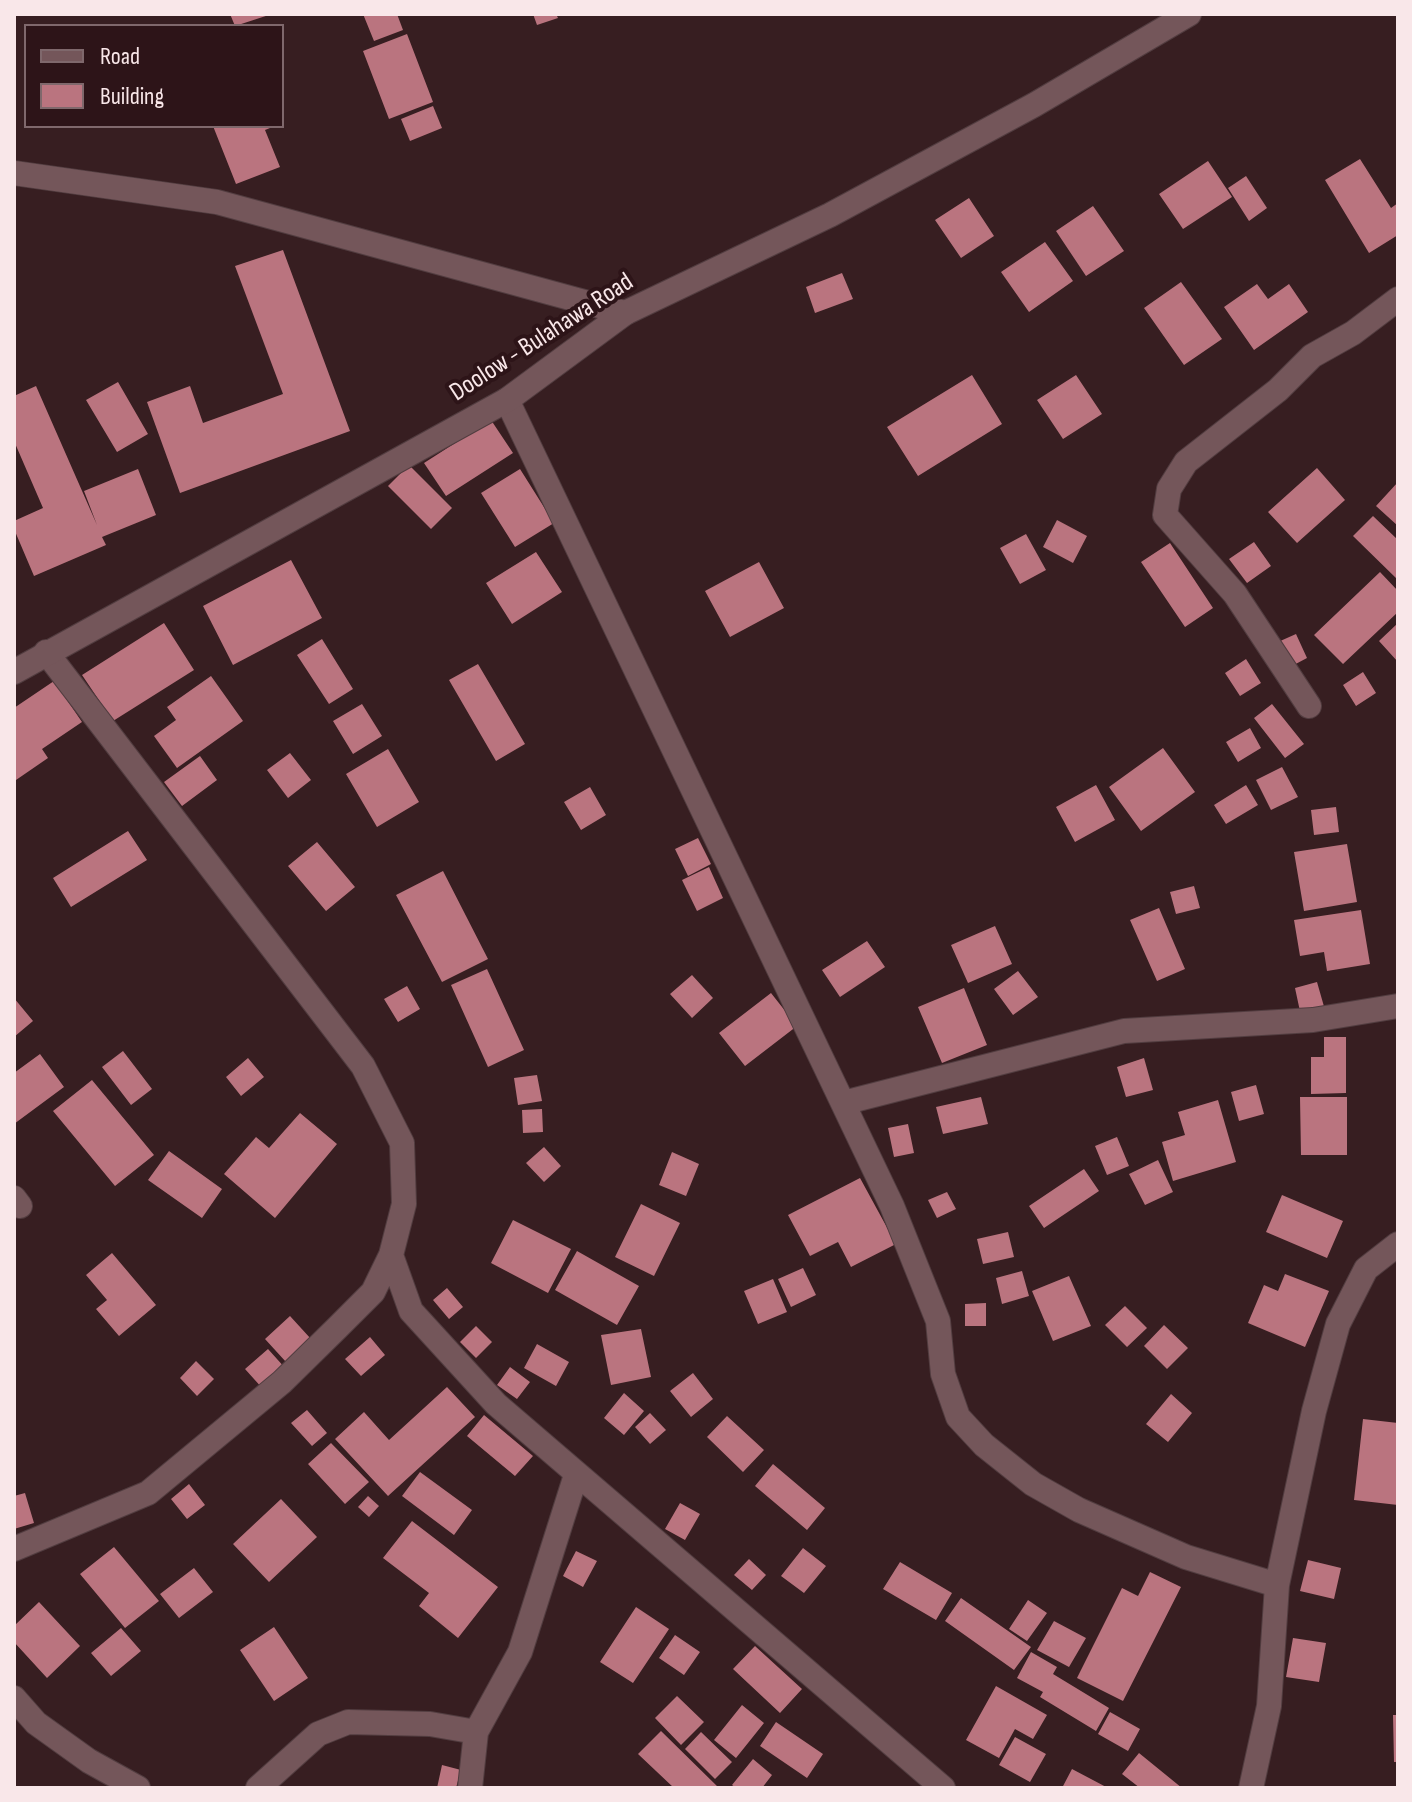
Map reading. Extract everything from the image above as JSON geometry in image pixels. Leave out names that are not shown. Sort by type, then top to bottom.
[{"type":"street","name":"Doolow - Bulahawa Road","points":[[14,672],[507,400],[625,313],[830,215],[1034,105],[1189,14]]},
{"type":"street","points":[[14,173],[217,202],[625,313]]},
{"type":"street","points":[[1309,706],[1235,594],[1165,515],[1169,489],[1186,462],[1278,390],[1312,356],[1353,333],[1398,299]]},
{"type":"street","points":[[507,400],[892,1206],[938,1321],[943,1374],[958,1417],[984,1445],[1033,1484],[1079,1510],[1186,1557],[1277,1585]]},
{"type":"street","points":[[14,1549],[148,1493],[282,1382],[373,1292],[391,1255],[404,1204],[402,1143],[363,1066],[46,652]]},
{"type":"street","points":[[843,1103],[1124,1031],[1313,1020],[1398,1006]]},
{"type":"street","points":[[1251,1788],[1269,1706],[1277,1585],[1314,1411],[1338,1324],[1366,1269],[1398,1244]]},
{"type":"street","points":[[391,1255],[411,1311],[496,1404],[943,1788]]},
{"type":"street","points":[[470,1788],[476,1732],[520,1652],[576,1475]]},
{"type":"street","points":[[14,1698],[47,1731],[89,1761],[138,1788]]},
{"type":"street","points":[[258,1788],[318,1734],[348,1722],[430,1724],[476,1732]]},
{"type":"building","points":[[230,14],[272,14],[241,24],[234,24]]},
{"type":"building","points":[[363,14],[397,14],[403,30],[374,41]]},
{"type":"building","points":[[533,14],[556,14],[558,18],[537,25]]},
{"type":"building","points":[[407,34],[433,102],[389,119],[363,51]]},
{"type":"building","points":[[433,106],[442,128],[410,141],[401,119]]},
{"type":"building","points":[[214,128],[270,128],[265,130],[280,167],[236,184]]},
{"type":"building","points":[[1360,159],[1391,208],[1398,203],[1398,235],[1369,253],[1325,180]]},
{"type":"building","points":[[1208,161],[1232,197],[1183,229],[1159,194]]},
{"type":"building","points":[[1246,176],[1267,208],[1249,221],[1228,188]]},
{"type":"building","points":[[969,198],[994,236],[961,258],[935,220]]},
{"type":"building","points":[[1093,206],[1124,251],[1086,276],[1056,231]]},
{"type":"building","points":[[1045,242],[1073,281],[1029,312],[1001,272]]},
{"type":"building","points":[[283,250],[350,431],[180,493],[147,402],[190,386],[203,423],[283,394],[235,266]]},
{"type":"building","points":[[842,273],[853,299],[815,313],[806,287]]},
{"type":"building","points":[[1181,282],[1222,339],[1184,365],[1144,308]]},
{"type":"building","points":[[1257,284],[1268,299],[1289,284],[1308,312],[1254,350],[1224,307]]},
{"type":"building","points":[[972,375],[1002,424],[918,476],[887,427]]},
{"type":"building","points":[[1076,375],[1102,414],[1063,439],[1037,400]]},
{"type":"building","points":[[118,382],[148,434],[117,452],[86,400]]},
{"type":"building","points":[[36,386],[97,525],[84,491],[138,469],[156,515],[102,537],[106,545],[34,576],[14,529],[14,521],[43,508],[14,441],[14,396]]},
{"type":"building","points":[[491,420],[513,453],[446,496],[424,463]]},
{"type":"building","points":[[409,465],[452,508],[431,529],[388,486]]},
{"type":"building","points":[[1317,468],[1345,500],[1297,543],[1268,512]]},
{"type":"building","points":[[520,469],[554,523],[515,547],[481,493]]},
{"type":"building","points":[[1398,482],[1398,526],[1376,506]]},
{"type":"building","points":[[1373,516],[1398,540],[1398,580],[1353,536]]},
{"type":"building","points":[[1057,520],[1087,536],[1073,563],[1043,547]]},
{"type":"building","points":[[1026,534],[1046,570],[1020,584],[1000,548]]},
{"type":"building","points":[[1254,542],[1271,566],[1247,583],[1229,559]]},
{"type":"building","points":[[1170,543],[1213,608],[1185,627],[1141,562]]},
{"type":"building","points":[[536,552],[562,592],[512,624],[486,583]]},
{"type":"building","points":[[291,560],[322,618],[233,665],[203,606]]},
{"type":"building","points":[[759,562],[784,608],[730,637],[705,591]]},
{"type":"building","points":[[1380,572],[1398,591],[1398,612],[1343,664],[1314,635]]},
{"type":"building","points":[[164,623],[194,670],[113,721],[82,675]]},
{"type":"building","points":[[1398,623],[1398,662],[1379,641]]},
{"type":"building","points":[[1296,634],[1307,658],[1290,667],[1278,642]]},
{"type":"building","points":[[322,639],[353,689],[329,704],[297,655]]},
{"type":"building","points":[[1246,659],[1261,683],[1240,696],[1225,673]]},
{"type":"building","points":[[478,664],[525,744],[496,761],[449,680]]},
{"type":"building","points":[[1363,672],[1376,693],[1356,706],[1343,685]]},
{"type":"building","points":[[211,676],[243,721],[177,768],[154,736],[176,720],[167,707]]},
{"type":"building","points":[[54,681],[82,722],[42,749],[48,758],[16,780],[14,708]]},
{"type":"building","points":[[362,704],[382,736],[353,754],[333,721]]},
{"type":"building","points":[[1272,704],[1304,744],[1285,758],[1254,718]]},
{"type":"building","points":[[1250,728],[1261,748],[1238,762],[1226,742]]},
{"type":"building","points":[[1163,748],[1195,792],[1141,831],[1109,787]]},
{"type":"building","points":[[388,749],[419,802],[377,827],[346,774]]},
{"type":"building","points":[[290,753],[311,780],[288,798],[267,770]]},
{"type":"building","points":[[200,756],[217,780],[182,806],[164,782]]},
{"type":"building","points":[[1282,767],[1298,797],[1271,810],[1256,780]]},
{"type":"building","points":[[1096,785],[1115,820],[1075,842],[1056,807]]},
{"type":"building","points":[[1246,785],[1258,805],[1226,824],[1214,805]]},
{"type":"building","points":[[590,787],[606,815],[581,830],[564,802]]},
{"type":"building","points":[[1336,807],[1339,832],[1314,835],[1311,810]]},
{"type":"building","points":[[128,831],[147,860],[71,907],[53,878]]},
{"type":"building","points":[[698,838],[711,864],[688,876],[675,849]]},
{"type":"building","points":[[317,842],[355,887],[326,911],[288,866]]},
{"type":"building","points":[[1347,844],[1357,902],[1304,911],[1294,852]]},
{"type":"building","points":[[709,867],[723,898],[697,911],[682,880]]},
{"type":"building","points":[[443,871],[488,959],[442,982],[396,895]]},
{"type":"building","points":[[1194,886],[1200,908],[1176,914],[1170,892]]},
{"type":"building","points":[[1159,908],[1185,969],[1157,981],[1130,920]]},
{"type":"building","points":[[1361,910],[1370,964],[1327,971],[1324,952],[1300,956],[1294,920]]},
{"type":"building","points":[[995,926],[1012,964],[968,983],[951,945]]},
{"type":"building","points":[[867,941],[885,967],[840,997],[822,970]]},
{"type":"building","points":[[487,969],[524,1050],[488,1067],[451,985]]},
{"type":"building","points":[[1018,971],[1038,997],[1013,1015],[994,989]]},
{"type":"building","points":[[692,975],[713,998],[692,1018],[670,994]]},
{"type":"building","points":[[1317,982],[1325,1010],[1301,1016],[1295,988]]},
{"type":"building","points":[[407,986],[420,1009],[398,1022],[384,999]]},
{"type":"building","points":[[964,988],[987,1045],[942,1063],[918,1007]]},
{"type":"building","points":[[771,993],[797,1026],[745,1066],[719,1033]]},
{"type":"building","points":[[14,998],[33,1021],[14,1037]]},
{"type":"building","points":[[1324,1037],[1346,1037],[1346,1093],[1311,1094],[1311,1057],[1324,1057]]},
{"type":"building","points":[[123,1051],[152,1089],[131,1105],[102,1067]]},
{"type":"building","points":[[40,1054],[64,1087],[14,1124],[14,1073]]},
{"type":"building","points":[[248,1058],[264,1077],[241,1096],[226,1077]]},
{"type":"building","points":[[1144,1058],[1153,1090],[1126,1097],[1117,1067]]},
{"type":"building","points":[[537,1075],[542,1101],[518,1105],[514,1078]]},
{"type":"building","points":[[92,1080],[154,1155],[115,1186],[53,1111]]},
{"type":"building","points":[[1256,1085],[1264,1114],[1239,1121],[1231,1092]]},
{"type":"building","points":[[981,1097],[988,1124],[943,1134],[936,1107]]},
{"type":"building","points":[[1300,1097],[1347,1097],[1347,1155],[1301,1155]]},
{"type":"building","points":[[1218,1100],[1236,1162],[1173,1181],[1162,1142],[1185,1135],[1178,1112]]},
{"type":"building","points":[[542,1109],[543,1132],[523,1133],[522,1110]]},
{"type":"building","points":[[300,1113],[337,1144],[275,1218],[224,1174],[256,1137],[269,1148]]},
{"type":"building","points":[[908,1124],[914,1153],[894,1157],[888,1128]]},
{"type":"building","points":[[1117,1137],[1129,1166],[1107,1175],[1095,1146]]},
{"type":"building","points":[[544,1147],[561,1166],[544,1182],[526,1163]]},
{"type":"building","points":[[169,1151],[222,1189],[202,1218],[148,1180]]},
{"type":"building","points":[[672,1152],[699,1164],[686,1196],[659,1185]]},
{"type":"building","points":[[1158,1160],[1173,1192],[1145,1205],[1129,1174]]},
{"type":"building","points":[[1084,1169],[1099,1191],[1044,1228],[1029,1206]]},
{"type":"building","points":[[860,1178],[896,1244],[851,1267],[838,1242],[810,1256],[788,1215]]},
{"type":"building","points":[[947,1192],[956,1209],[937,1218],[928,1200]]},
{"type":"building","points":[[1282,1195],[1343,1221],[1327,1258],[1266,1232]]},
{"type":"building","points":[[641,1204],[680,1223],[654,1276],[615,1257]]},
{"type":"building","points":[[513,1220],[571,1249],[548,1293],[491,1263]]},
{"type":"building","points":[[1008,1232],[1014,1257],[983,1264],[977,1239]]},
{"type":"building","points":[[577,1251],[639,1286],[617,1325],[555,1290]]},
{"type":"building","points":[[112,1253],[156,1305],[119,1336],[96,1309],[107,1300],[86,1275]]},
{"type":"building","points":[[803,1268],[816,1295],[791,1307],[778,1279]]},
{"type":"building","points":[[1022,1271],[1029,1296],[1002,1304],[996,1278]]},
{"type":"building","points":[[1285,1274],[1329,1291],[1305,1347],[1248,1323],[1264,1285],[1278,1291]]},
{"type":"building","points":[[1069,1276],[1091,1326],[1053,1341],[1032,1291]]},
{"type":"building","points":[[773,1279],[787,1312],[758,1324],[744,1291]]},
{"type":"building","points":[[447,1288],[463,1307],[449,1319],[433,1300]]},
{"type":"building","points":[[986,1303],[986,1326],[965,1326],[965,1304]]},
{"type":"building","points":[[1125,1306],[1147,1328],[1127,1347],[1105,1325]]},
{"type":"building","points":[[290,1316],[311,1339],[286,1362],[265,1339]]},
{"type":"building","points":[[1164,1325],[1188,1348],[1167,1369],[1144,1346]]},
{"type":"building","points":[[476,1326],[492,1342],[476,1358],[460,1342]]},
{"type":"building","points":[[641,1329],[651,1377],[611,1385],[601,1335]]},
{"type":"building","points":[[370,1337],[385,1355],[361,1376],[345,1359]]},
{"type":"building","points":[[537,1344],[569,1362],[556,1386],[524,1368]]},
{"type":"building","points":[[268,1349],[286,1369],[263,1389],[245,1369]]},
{"type":"building","points":[[196,1361],[214,1379],[197,1396],[180,1378]]},
{"type":"building","points":[[510,1367],[530,1382],[517,1399],[497,1385]]},
{"type":"building","points":[[693,1373],[713,1399],[691,1417],[670,1391]]},
{"type":"building","points":[[447,1387],[475,1417],[388,1496],[335,1439],[364,1412],[389,1440]]},
{"type":"building","points":[[624,1393],[644,1411],[624,1435],[604,1418]]},
{"type":"building","points":[[1171,1394],[1192,1413],[1168,1442],[1146,1424]]},
{"type":"building","points":[[307,1410],[327,1433],[312,1446],[291,1423]]},
{"type":"building","points":[[650,1413],[666,1430],[650,1444],[635,1427]]},
{"type":"building","points":[[484,1415],[533,1456],[515,1476],[467,1436]]},
{"type":"building","points":[[727,1416],[764,1450],[743,1472],[707,1437]]},
{"type":"building","points":[[1363,1419],[1398,1423],[1398,1505],[1354,1500]]},
{"type":"building","points":[[331,1443],[369,1482],[345,1504],[308,1464]]},
{"type":"building","points":[[773,1464],[825,1508],[807,1530],[755,1486]]},
{"type":"building","points":[[420,1472],[472,1510],[454,1535],[402,1496]]},
{"type":"building","points":[[189,1484],[205,1505],[187,1519],[171,1499]]},
{"type":"building","points":[[25,1493],[34,1523],[14,1529],[14,1496]]},
{"type":"building","points":[[368,1496],[379,1506],[369,1517],[358,1507]]},
{"type":"building","points":[[281,1499],[317,1537],[269,1582],[233,1544]]},
{"type":"building","points":[[680,1503],[700,1514],[685,1540],[665,1529]]},
{"type":"building","points":[[412,1521],[498,1587],[458,1638],[419,1606],[429,1593],[383,1558]]},
{"type":"building","points":[[114,1547],[159,1601],[125,1628],[80,1574]]},
{"type":"building","points":[[803,1548],[826,1566],[804,1593],[781,1576]]},
{"type":"building","points":[[576,1551],[597,1561],[583,1587],[563,1576]]},
{"type":"building","points":[[749,1559],[766,1575],[752,1590],[734,1575]]},
{"type":"building","points":[[1308,1560],[1341,1568],[1334,1599],[1300,1591]]},
{"type":"building","points":[[900,1562],[952,1593],[936,1620],[883,1589]]},
{"type":"building","points":[[194,1568],[213,1592],[179,1618],[160,1594]]},
{"type":"building","points":[[1150,1572],[1181,1587],[1123,1701],[1077,1678],[1122,1588],[1138,1596]]},
{"type":"building","points":[[961,1598],[1031,1647],[1014,1670],[945,1621]]},
{"type":"building","points":[[1028,1600],[1047,1613],[1027,1641],[1009,1629]]},
{"type":"building","points":[[39,1602],[80,1646],[47,1678],[14,1642],[14,1626]]},
{"type":"building","points":[[636,1607],[669,1629],[633,1683],[600,1662]]},
{"type":"building","points":[[1054,1621],[1086,1638],[1069,1667],[1037,1650]]},
{"type":"building","points":[[274,1627],[308,1678],[274,1701],[240,1650]]},
{"type":"building","points":[[121,1628],[141,1651],[111,1676],[91,1653]]},
{"type":"building","points":[[675,1635],[700,1652],[684,1675],[659,1658]]},
{"type":"building","points":[[1293,1638],[1326,1643],[1319,1682],[1286,1677]]},
{"type":"building","points":[[755,1646],[802,1689],[780,1713],[733,1669]]},
{"type":"building","points":[[1031,1652],[1057,1667],[1053,1674],[1109,1708],[1096,1731],[1040,1697],[1043,1692],[1017,1678]]},
{"type":"building","points":[[996,1686],[1047,1715],[1033,1739],[1015,1729],[999,1758],[966,1740]]},
{"type":"building","points":[[677,1696],[704,1722],[681,1745],[655,1718]]},
{"type":"building","points":[[742,1705],[764,1723],[736,1758],[714,1740]]},
{"type":"building","points":[[1110,1712],[1140,1729],[1128,1751],[1098,1734]]},
{"type":"building","points":[[1393,1715],[1398,1715],[1398,1762],[1394,1762]]},
{"type":"building","points":[[776,1722],[823,1754],[807,1778],[760,1746]]},
{"type":"building","points":[[661,1731],[719,1788],[674,1788],[638,1754]]},
{"type":"building","points":[[701,1732],[732,1762],[715,1779],[685,1749]]},
{"type":"building","points":[[1015,1737],[1046,1754],[1030,1782],[999,1765]]},
{"type":"building","points":[[1139,1753],[1182,1788],[1140,1788],[1122,1774]]},
{"type":"building","points":[[753,1759],[772,1775],[762,1788],[736,1788],[732,1785]]},
{"type":"building","points":[[442,1765],[461,1770],[456,1788],[437,1788]]},
{"type":"building","points":[[1072,1769],[1108,1788],[1062,1788]]}]
